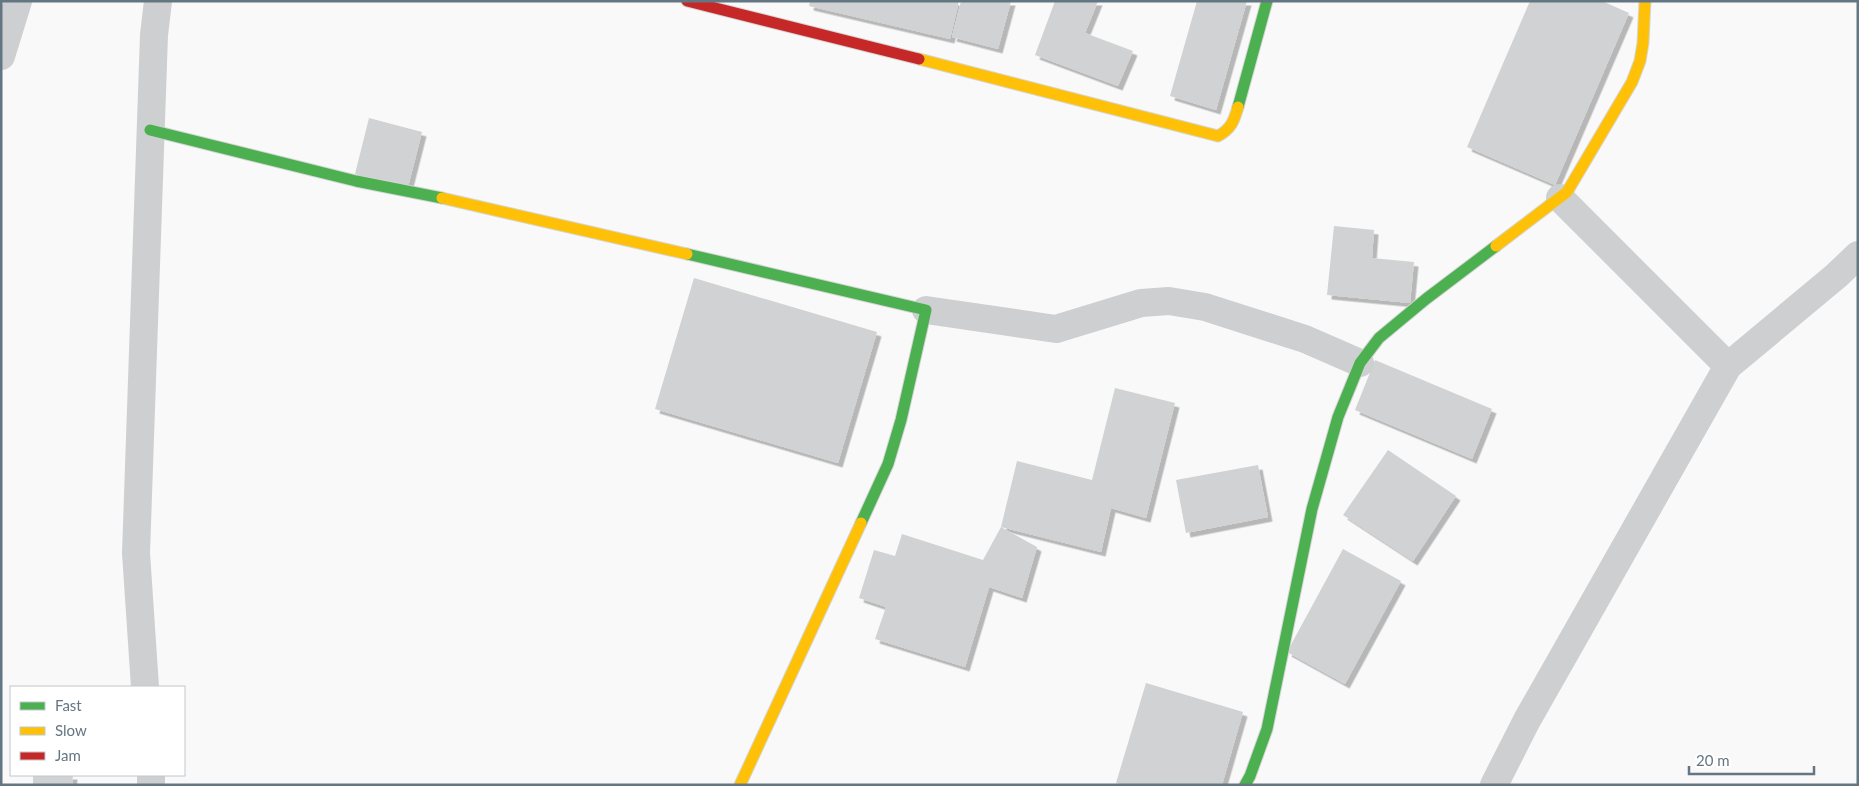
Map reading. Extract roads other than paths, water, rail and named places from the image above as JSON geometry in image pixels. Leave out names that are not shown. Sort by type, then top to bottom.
[{"type":"street","points":[[1,56],[18,1]]},
{"type":"street","points":[[145,686],[136,553],[150,130],[154,35],[158,1]]},
{"type":"street","points":[[687,1],[937,63],[1218,136],[1227,131],[1234,122],[1267,1]]},
{"type":"street","points":[[1245,785],[1267,729],[1312,509],[1338,417],[1360,363],[1379,338],[1426,298],[1560,198],[1570,186],[1640,63],[1645,38],[1645,1]]},
{"type":"street","points":[[150,130],[356,181],[478,205],[926,310],[1056,329],[1141,303],[1170,301],[1205,306],[1296,336],[1360,363]]},
{"type":"street","points":[[1560,198],[1728,366]]},
{"type":"street","points":[[1494,785],[1528,720],[1728,366],[1836,276],[1858,255]]},
{"type":"street","points":[[740,785],[888,464],[901,420],[926,310]]}]
